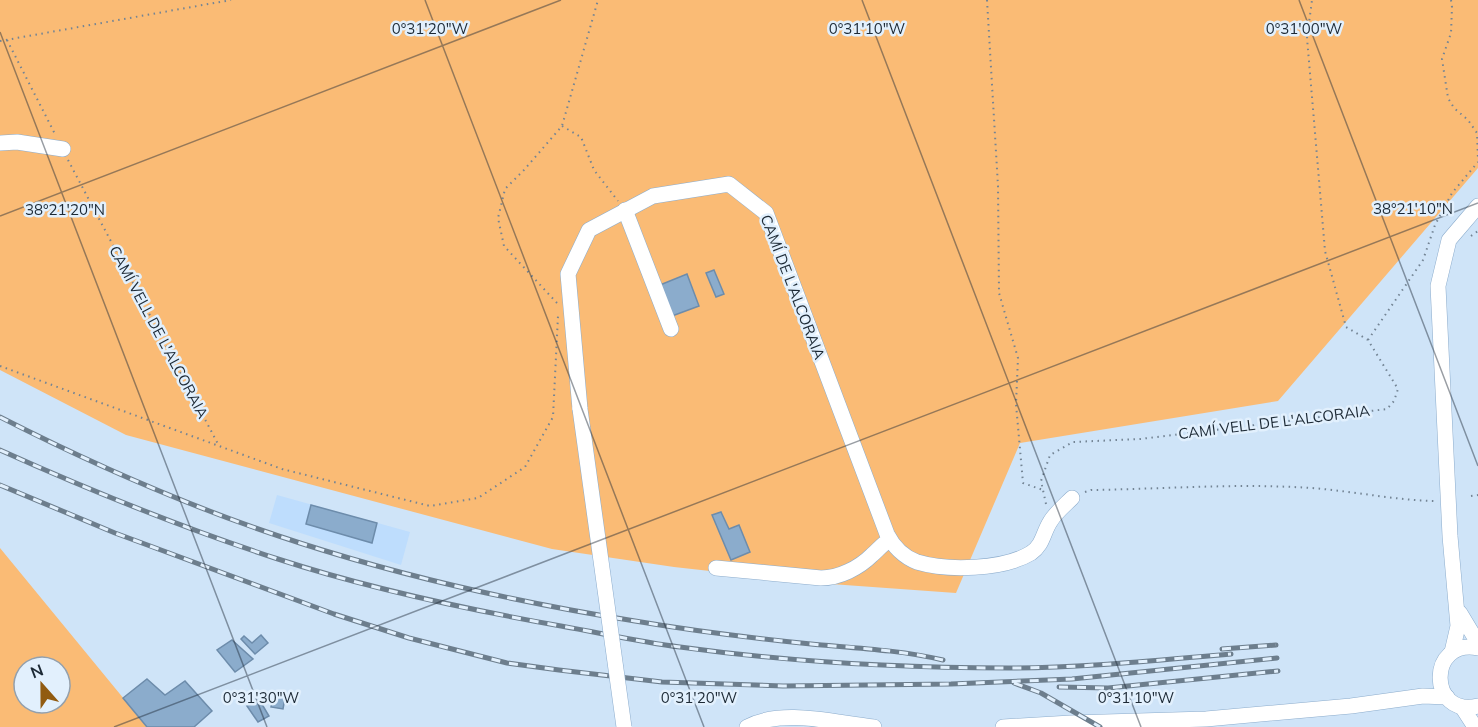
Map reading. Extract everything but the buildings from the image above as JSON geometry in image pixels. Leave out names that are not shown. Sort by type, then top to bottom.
[{"type":"street","points":[[0,143],[17,142],[63,149]]},
{"type":"street","name":"CAMÍ DE L'ALCORAIA","points":[[624,727],[580,409],[568,274],[590,230],[625,210],[653,196],[729,184],[766,213],[890,540],[900,552],[917,562],[960,568],[989,566],[1030,553],[1039,546],[1050,522],[1072,498]]},
{"type":"street","points":[[1389,700],[1422,686],[1440,671],[1452,652],[1458,626],[1450,536],[1438,286],[1449,240],[1478,206]]},
{"type":"street","points":[[625,210],[671,329]]},
{"type":"street","points":[[716,568],[821,578],[834,577],[849,571],[869,558],[882,544],[890,540]]},
{"type":"street","points":[[1456,605],[1478,643]]},
{"type":"street","points":[[1452,652],[1468,647],[1478,648]]},
{"type":"street","points":[[1440,671],[1439,681],[1447,698]]},
{"type":"street","points":[[1003,727],[1206,719],[1350,706],[1423,696],[1447,698],[1462,707],[1475,727]]},
{"type":"street","points":[[1462,707],[1478,706]]},
{"type":"street","points":[[747,727],[769,718],[792,717],[874,727]]},
{"type":"path","points":[[0,41],[231,0]]},
{"type":"path","points":[[573,311],[558,304],[504,246],[498,218],[505,189],[562,126],[598,0]]},
{"type":"path","points":[[987,0],[998,186],[999,293],[1018,358],[1016,404],[1023,483],[1043,490]]},
{"type":"path","name":"CAMÍ VELL DE L'ALCORAIA","points":[[1050,522],[1041,482],[1050,455],[1073,442],[1140,439],[1387,409],[1394,401],[1398,389],[1368,340],[1346,327],[1325,251],[1307,38],[1312,0]]},
{"type":"path","points":[[1368,340],[1423,260],[1435,225],[1452,193],[1478,160],[1477,133],[1448,98],[1442,59],[1451,33],[1450,0]]},
{"type":"path","name":"CAMÍ VELL DE L'ALCORAIA","points":[[7,40],[218,444]]},
{"type":"path","points":[[562,126],[581,138],[594,170],[625,210]]},
{"type":"path","points":[[1466,239],[1478,231]]},
{"type":"path","points":[[0,366],[282,469],[430,507],[478,498],[525,467],[553,417],[558,315]]},
{"type":"path","points":[[1072,498],[1091,490],[1236,484],[1314,488],[1434,501]]},
{"type":"path","points":[[1471,496],[1478,495]]},
{"type":"shaded area","points":[[0,0],[1478,0],[1478,168],[1278,401],[1020,443],[956,593],[817,583],[674,567],[552,549],[126,435],[0,370]]},
{"type":"shaded area","points":[[277,495],[410,532],[401,565],[269,523]]},
{"type":"shaded area","points":[[0,548],[147,727],[0,727]]},
{"type":"railway","points":[[0,417],[73,453],[185,502],[300,543],[424,578],[550,606],[657,625],[894,652],[943,660]]},
{"type":"railway","points":[[0,450],[172,522],[313,570],[454,605],[650,643],[803,660],[968,668],[1065,667],[1231,654]]},
{"type":"railway","points":[[0,485],[115,533],[334,614],[409,638],[507,663],[662,682],[783,686],[951,684],[1072,679],[1277,658]]},
{"type":"railway","points":[[1222,649],[1276,645]]},
{"type":"railway","points":[[1059,687],[1108,688],[1278,671]]},
{"type":"railway","points":[[1014,683],[1041,693],[1100,727]]}]
